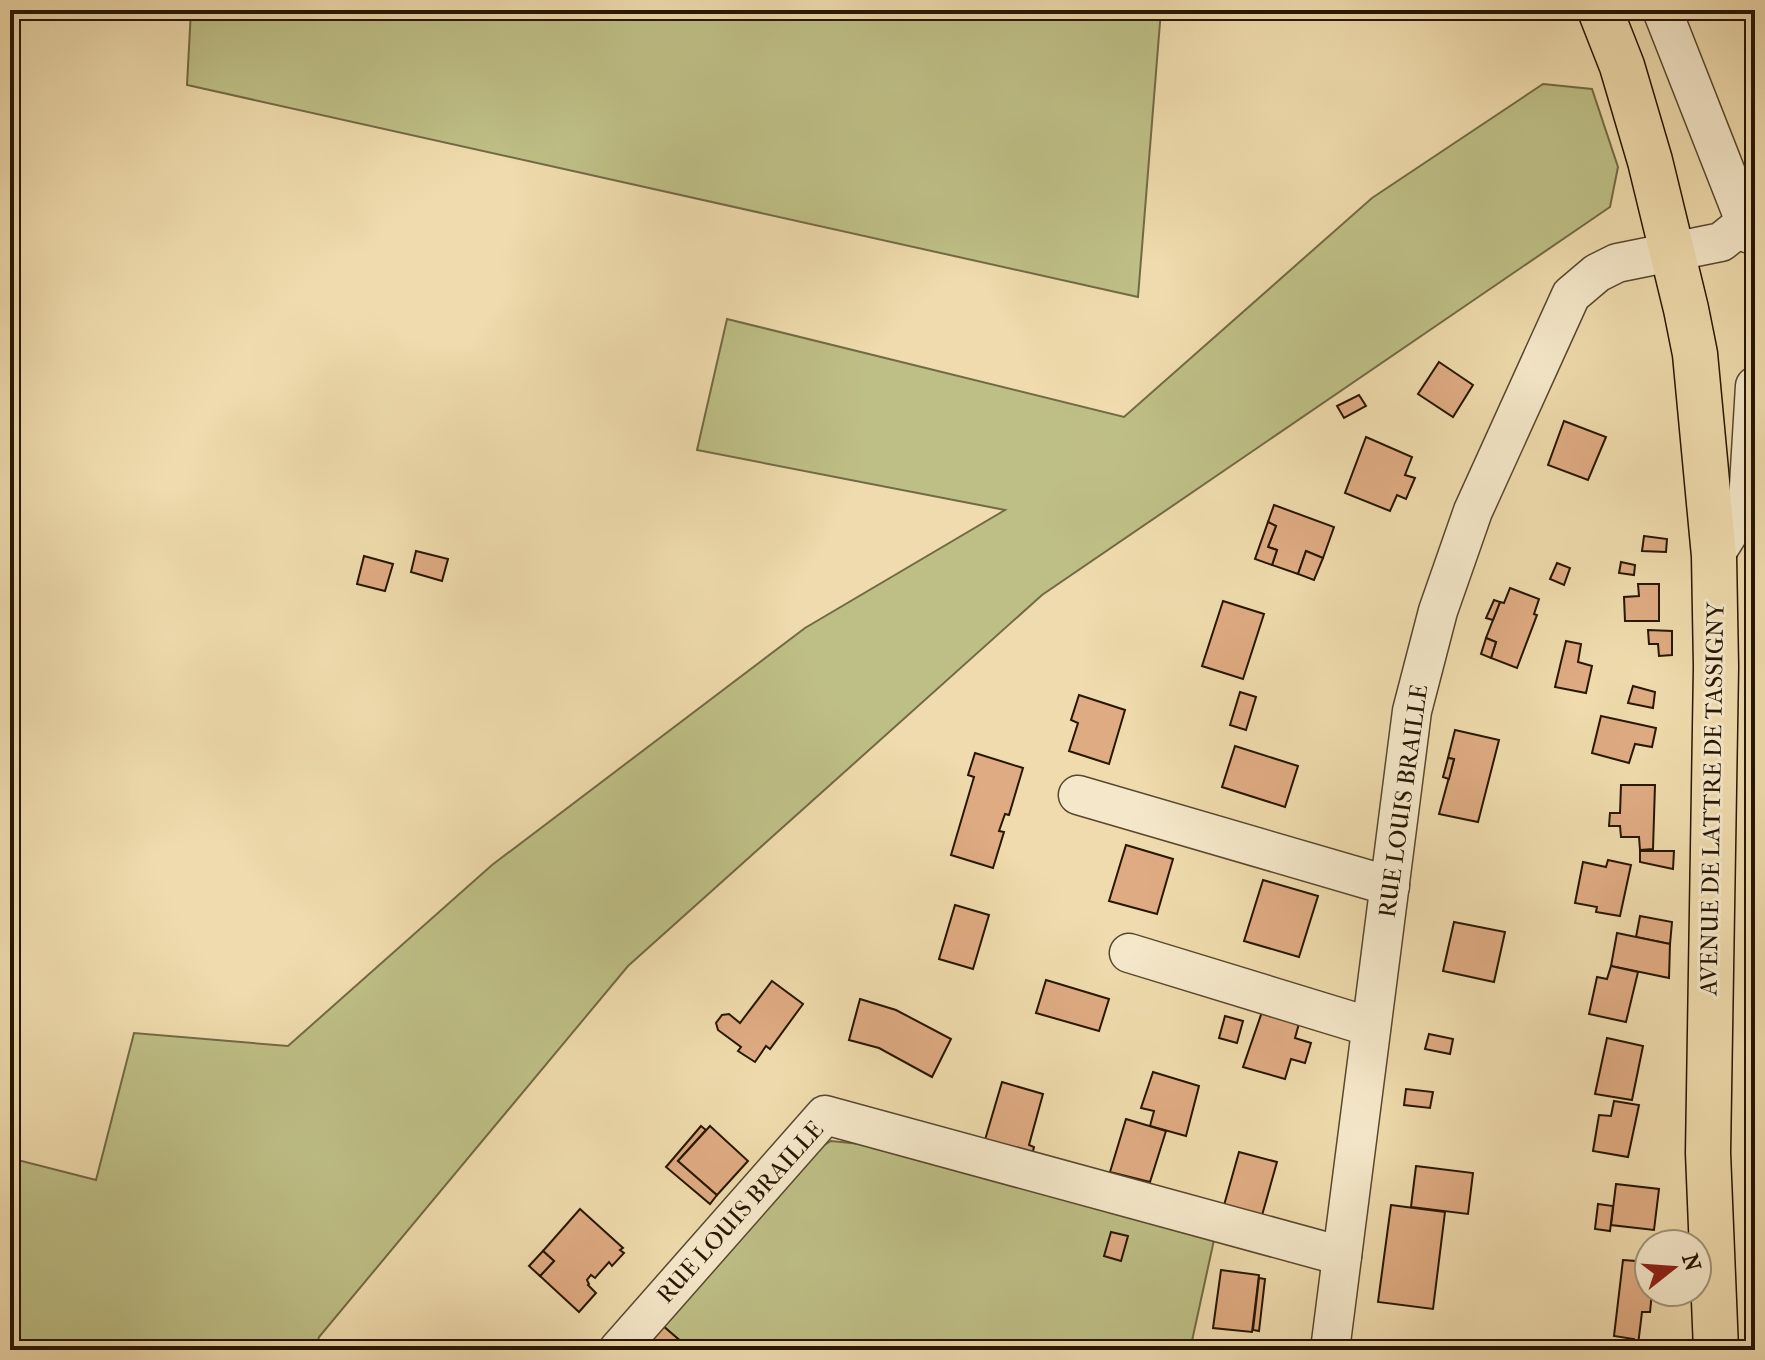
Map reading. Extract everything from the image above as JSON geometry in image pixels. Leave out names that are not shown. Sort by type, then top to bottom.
[{"type":"main road","name":"AVENUE DE LATTRE DE TASSIGNY","points":[[1600,10],[1622,66],[1673,251],[1695,354],[1714,556],[1716,667],[1708,1153],[1716,1350]]},
{"type":"street","points":[[1662,10],[1752,223]]},
{"type":"street","name":"RUE LOUIS BRAILLE","points":[[1330,1350],[1412,711],[1438,611],[1473,511],[1571,295],[1597,273],[1617,263],[1721,242],[1752,223]]},
{"type":"street","points":[[1714,556],[1748,502],[1755,386]]},
{"type":"street","points":[[1078,795],[1390,886]]},
{"type":"street","points":[[1129,953],[1371,1027]]},
{"type":"street","name":"RUE LOUIS BRAILLE","points":[[618,1350],[825,1115],[1342,1256]]},
{"type":"green space","points":[[191,10],[1161,10],[1138,297],[187,85]]},
{"type":"green space","points":[[1543,84],[1592,89],[1618,167],[1610,207],[1042,595],[628,966],[319,1337],[315,1350],[10,1350],[10,1158],[96,1180],[134,1033],[288,1046],[492,865],[805,628],[1005,510],[697,450],[727,319],[1124,417],[1372,198]]},
{"type":"green space","points":[[831,1141],[919,1150],[1214,1240],[1190,1350],[691,1350],[662,1325],[794,1163]]},
{"type":"building","points":[[1439,362],[1473,385],[1453,417],[1418,394]]},
{"type":"building","points":[[1359,395],[1366,406],[1344,418],[1337,406]]},
{"type":"building","points":[[1564,421],[1606,437],[1588,480],[1548,465]]},
{"type":"building","points":[[1366,437],[1412,457],[1405,475],[1415,478],[1406,499],[1397,495],[1390,511],[1345,493]]},
{"type":"building","points":[[1274,505],[1334,527],[1323,558],[1306,551],[1298,574],[1272,565],[1277,550],[1268,547],[1276,526],[1268,522]]},
{"type":"building","points":[[1268,522],[1276,526],[1268,547],[1277,550],[1272,565],[1255,559]]},
{"type":"building","points":[[1644,536],[1667,539],[1666,552],[1642,551]]},
{"type":"building","points":[[416,551],[448,559],[442,581],[411,572]]},
{"type":"building","points":[[1306,551],[1323,558],[1314,580],[1298,574]]},
{"type":"building","points":[[364,556],[393,564],[385,591],[357,584]]},
{"type":"building","points":[[1621,562],[1635,565],[1634,575],[1619,573]]},
{"type":"building","points":[[1557,563],[1570,568],[1564,585],[1550,579]]},
{"type":"building","points":[[1638,584],[1659,584],[1659,621],[1625,621],[1624,597],[1639,596]]},
{"type":"building","points":[[1510,588],[1539,599],[1534,614],[1537,615],[1517,668],[1491,658],[1496,642],[1486,638],[1500,602],[1504,603]]},
{"type":"building","points":[[1494,600],[1500,602],[1493,620],[1486,618]]},
{"type":"building","points":[[1223,601],[1264,614],[1243,679],[1202,666]]},
{"type":"building","points":[[1648,630],[1672,631],[1672,655],[1659,656],[1658,644],[1649,644]]},
{"type":"building","points":[[1486,638],[1496,642],[1491,658],[1481,654]]},
{"type":"building","points":[[1566,641],[1581,644],[1578,662],[1592,666],[1586,693],[1555,687]]},
{"type":"building","points":[[1633,686],[1655,692],[1653,708],[1628,703]]},
{"type":"building","points":[[1240,692],[1256,697],[1246,730],[1230,725]]},
{"type":"building","points":[[1079,695],[1125,710],[1109,764],[1069,751],[1078,723],[1071,720]]},
{"type":"building","points":[[1601,716],[1656,728],[1652,747],[1635,744],[1629,763],[1592,753]]},
{"type":"building","points":[[1455,730],[1499,740],[1478,822],[1439,814],[1454,759],[1448,758]]},
{"type":"building","points":[[1235,746],[1298,766],[1285,807],[1222,787]]},
{"type":"building","points":[[975,753],[1023,768],[1009,815],[1005,814],[999,831],[1004,832],[993,868],[951,855],[974,777],[968,775]]},
{"type":"building","points":[[1448,758],[1454,759],[1449,779],[1443,777]]},
{"type":"building","points":[[1621,785],[1655,785],[1653,849],[1640,850],[1639,837],[1621,837],[1620,826],[1609,826],[1610,813],[1620,813]]},
{"type":"building","points":[[1126,845],[1173,859],[1157,914],[1109,901]]},
{"type":"building","points":[[1640,851],[1674,851],[1673,869],[1640,862]]},
{"type":"building","points":[[1608,860],[1631,865],[1620,916],[1596,912],[1597,907],[1575,903],[1583,862],[1606,867]]},
{"type":"building","points":[[1263,880],[1318,896],[1299,957],[1244,941]]},
{"type":"building","points":[[955,905],[989,915],[973,969],[939,959]]},
{"type":"building","points":[[1640,916],[1672,922],[1670,944],[1636,937]]},
{"type":"building","points":[[1454,922],[1505,932],[1494,982],[1443,971]]},
{"type":"building","points":[[1617,933],[1670,944],[1669,978],[1611,966]]},
{"type":"building","points":[[1611,966],[1638,972],[1626,1022],[1589,1014],[1597,977],[1607,979]]},
{"type":"building","points":[[1046,980],[1109,999],[1099,1031],[1036,1013]]},
{"type":"building","points":[[772,981],[803,1004],[770,1049],[766,1046],[755,1062],[738,1051],[741,1047],[718,1030],[716,1023],[722,1015],[729,1014],[740,1023]]},
{"type":"building","points":[[860,999],[896,1010],[951,1039],[932,1077],[879,1048],[849,1040]]},
{"type":"building","points":[[1263,1009],[1300,1020],[1295,1038],[1311,1043],[1305,1063],[1291,1059],[1285,1079],[1243,1067]]},
{"type":"building","points":[[1225,1016],[1243,1021],[1237,1043],[1219,1038]]},
{"type":"building","points":[[1429,1034],[1453,1039],[1450,1054],[1425,1049]]},
{"type":"building","points":[[1607,1038],[1643,1046],[1632,1100],[1595,1094]]},
{"type":"building","points":[[1153,1072],[1199,1086],[1186,1136],[1150,1126],[1154,1111],[1141,1108]]},
{"type":"building","points":[[1002,1082],[1043,1094],[1029,1145],[1034,1147],[1030,1163],[982,1150]]},
{"type":"building","points":[[1406,1089],[1433,1092],[1430,1108],[1404,1105]]},
{"type":"building","points":[[1614,1101],[1639,1105],[1628,1157],[1593,1151],[1599,1115],[1611,1116]]},
{"type":"building","points":[[1126,1119],[1166,1131],[1150,1182],[1110,1172]]},
{"type":"building","points":[[701,1126],[706,1130],[678,1161],[717,1195],[710,1204],[666,1167]]},
{"type":"building","points":[[710,1126],[748,1161],[717,1195],[678,1161]]},
{"type":"building","points":[[1239,1152],[1277,1162],[1259,1226],[1221,1216]]},
{"type":"building","points":[[1416,1166],[1473,1173],[1468,1214],[1411,1207]]},
{"type":"building","points":[[1616,1184],[1659,1189],[1654,1228],[1611,1225]]},
{"type":"building","points":[[1598,1204],[1613,1206],[1610,1231],[1595,1229]]},
{"type":"building","points":[[1391,1205],[1445,1212],[1433,1309],[1378,1302]]},
{"type":"building","points":[[580,1209],[623,1248],[620,1250],[624,1253],[612,1266],[609,1262],[595,1278],[591,1275],[587,1280],[596,1293],[579,1312],[540,1276],[554,1261],[543,1251]]},
{"type":"building","points":[[1111,1232],[1128,1236],[1121,1261],[1104,1256]]},
{"type":"building","points":[[543,1251],[554,1261],[540,1276],[529,1266]]},
{"type":"building","points":[[1623,1260],[1633,1261],[1633,1308],[1650,1308],[1650,1312],[1642,1312],[1638,1345],[1634,1345],[1634,1339],[1614,1336]]},
{"type":"building","points":[[1221,1270],[1259,1275],[1252,1332],[1213,1328]]},
{"type":"building","points":[[1259,1278],[1265,1279],[1259,1331],[1253,1330]]},
{"type":"building","points":[[662,1325],[691,1350],[641,1350]]}]
